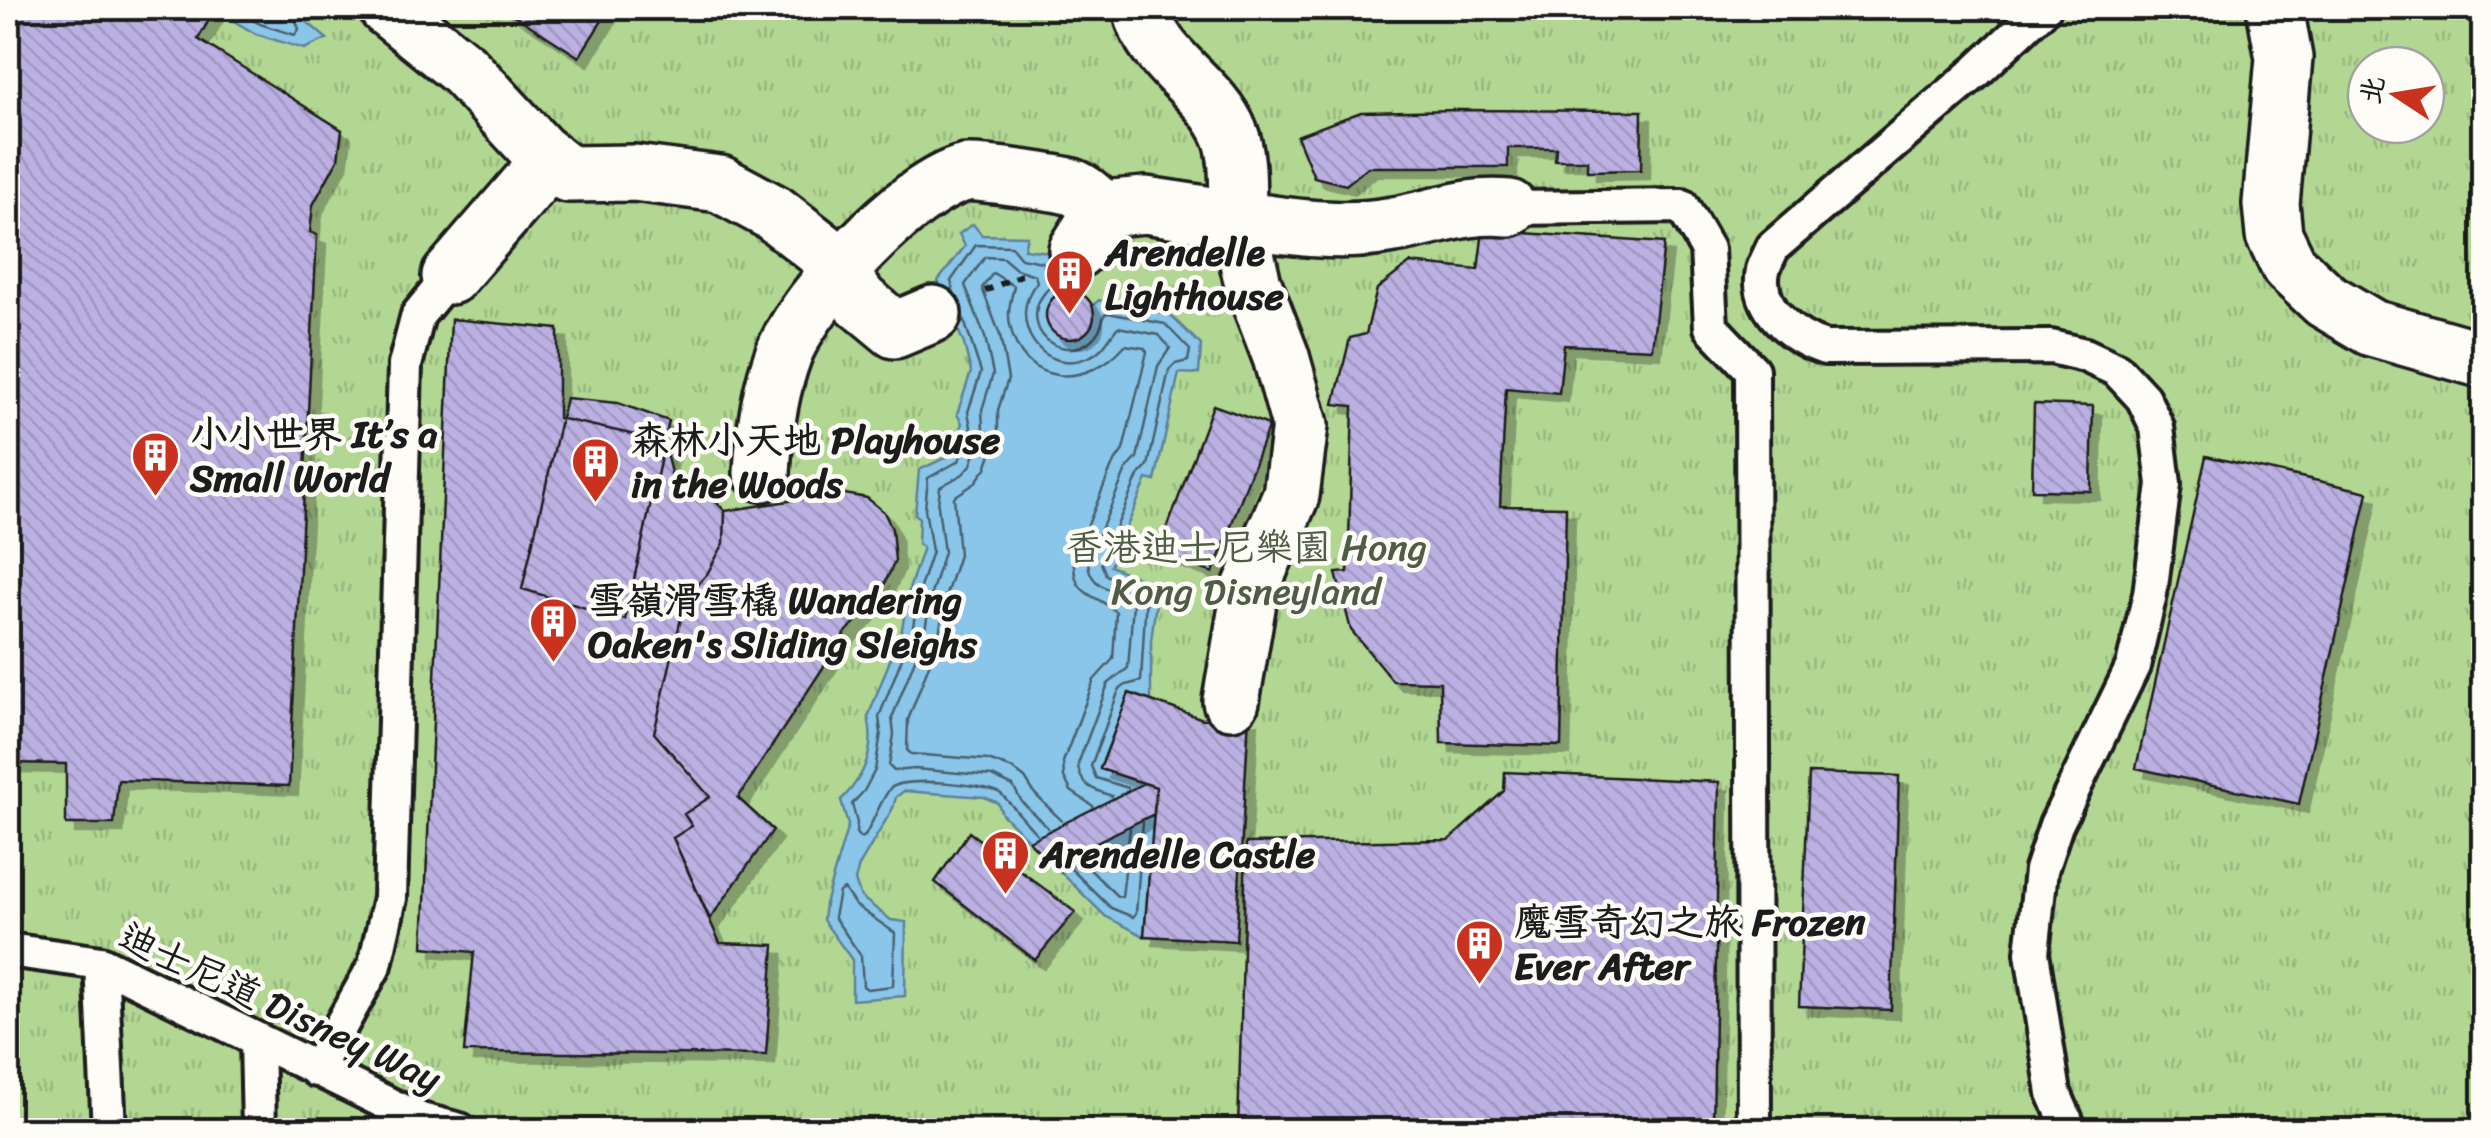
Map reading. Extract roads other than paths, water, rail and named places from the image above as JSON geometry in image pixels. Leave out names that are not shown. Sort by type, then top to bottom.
[{"type":"street","points":[[387,8],[463,70],[568,174],[634,173],[720,184],[774,213],[824,252],[860,301],[895,330],[933,314]]},
{"type":"street","points":[[1141,8],[1159,48],[1210,102],[1230,135],[1238,219],[1253,284],[1281,357],[1300,425],[1291,495],[1250,590],[1231,701]]},
{"type":"street","points":[[2276,8],[2284,58],[2271,204],[2274,234],[2289,266],[2324,300],[2372,328],[2484,360]]},
{"type":"street","points":[[450,276],[550,160]]},
{"type":"street","points":[[762,473],[764,433],[784,354],[804,313],[914,198],[968,172],[1073,187],[1090,230],[1146,205],[1313,230],[1392,226],[1476,206],[1509,208]]},
{"type":"lane","points":[[2044,8],[1773,247],[1762,272],[1769,306],[1784,326],[1805,342],[1825,348],[2052,348],[2117,370],[2143,398],[2157,426],[2164,484],[2150,594],[2133,666],[2056,825],[2042,870],[2032,953],[2054,1093],[2070,1130]]},
{"type":"lane","points":[[1509,208],[1682,206],[1707,249],[1711,327],[1752,370],[1754,1130]]},
{"type":"lane","points":[[316,1070],[375,965],[390,898],[405,365],[418,315],[450,276]]},
{"type":"lane","name":"迪士尼道 Disney Way","points":[[8,950],[101,963],[421,1120],[460,1130]]},
{"type":"lane","points":[[101,963],[108,1130]]},
{"type":"lane","points":[[257,1040],[258,1130]]},
{"type":"water","points":[[216,8],[301,8],[306,21],[327,39],[304,49],[256,34]]},
{"type":"water","points":[[973,224],[982,235],[1027,236],[1024,249],[1048,252],[1069,290],[1054,297],[1046,311],[1049,324],[1063,338],[1081,336],[1088,329],[1092,306],[1099,300],[1170,315],[1201,345],[1199,374],[1179,373],[1155,481],[1147,479],[1110,566],[1158,586],[1151,641],[1151,701],[1129,694],[1100,768],[1156,787],[1144,936],[1105,916],[1002,814],[998,803],[984,797],[904,791],[896,797],[855,881],[861,897],[891,920],[906,922],[905,996],[852,1000],[852,960],[823,920],[848,825],[841,800],[866,762],[870,740],[868,717],[902,629],[909,589],[923,547],[918,544],[919,518],[915,514],[919,470],[951,455],[962,423],[957,414],[971,372],[938,281],[965,246],[959,234]]},
{"type":"place","name":"Arendelle Lighthouse","points":[[1070,316]]},
{"type":"place","name":"小小世界 It’s a Small World","points":[[155,498]]},
{"type":"place","name":"森林小天地 Playhouse in the Woods","points":[[596,504]]},
{"type":"place","name":"雪嶺滑雪橇 Wandering Oaken's Sliding Sleighs","points":[[553,664]]},
{"type":"place","name":"Arendelle Castle","points":[[1005,896]]},
{"type":"place","name":"魔雪奇幻之旅 Frozen Ever After","points":[[1479,986]]},
{"type":"park label","name":"香港迪士尼樂園 Hong Kong Disneyland","points":[[1246,569]]}]
